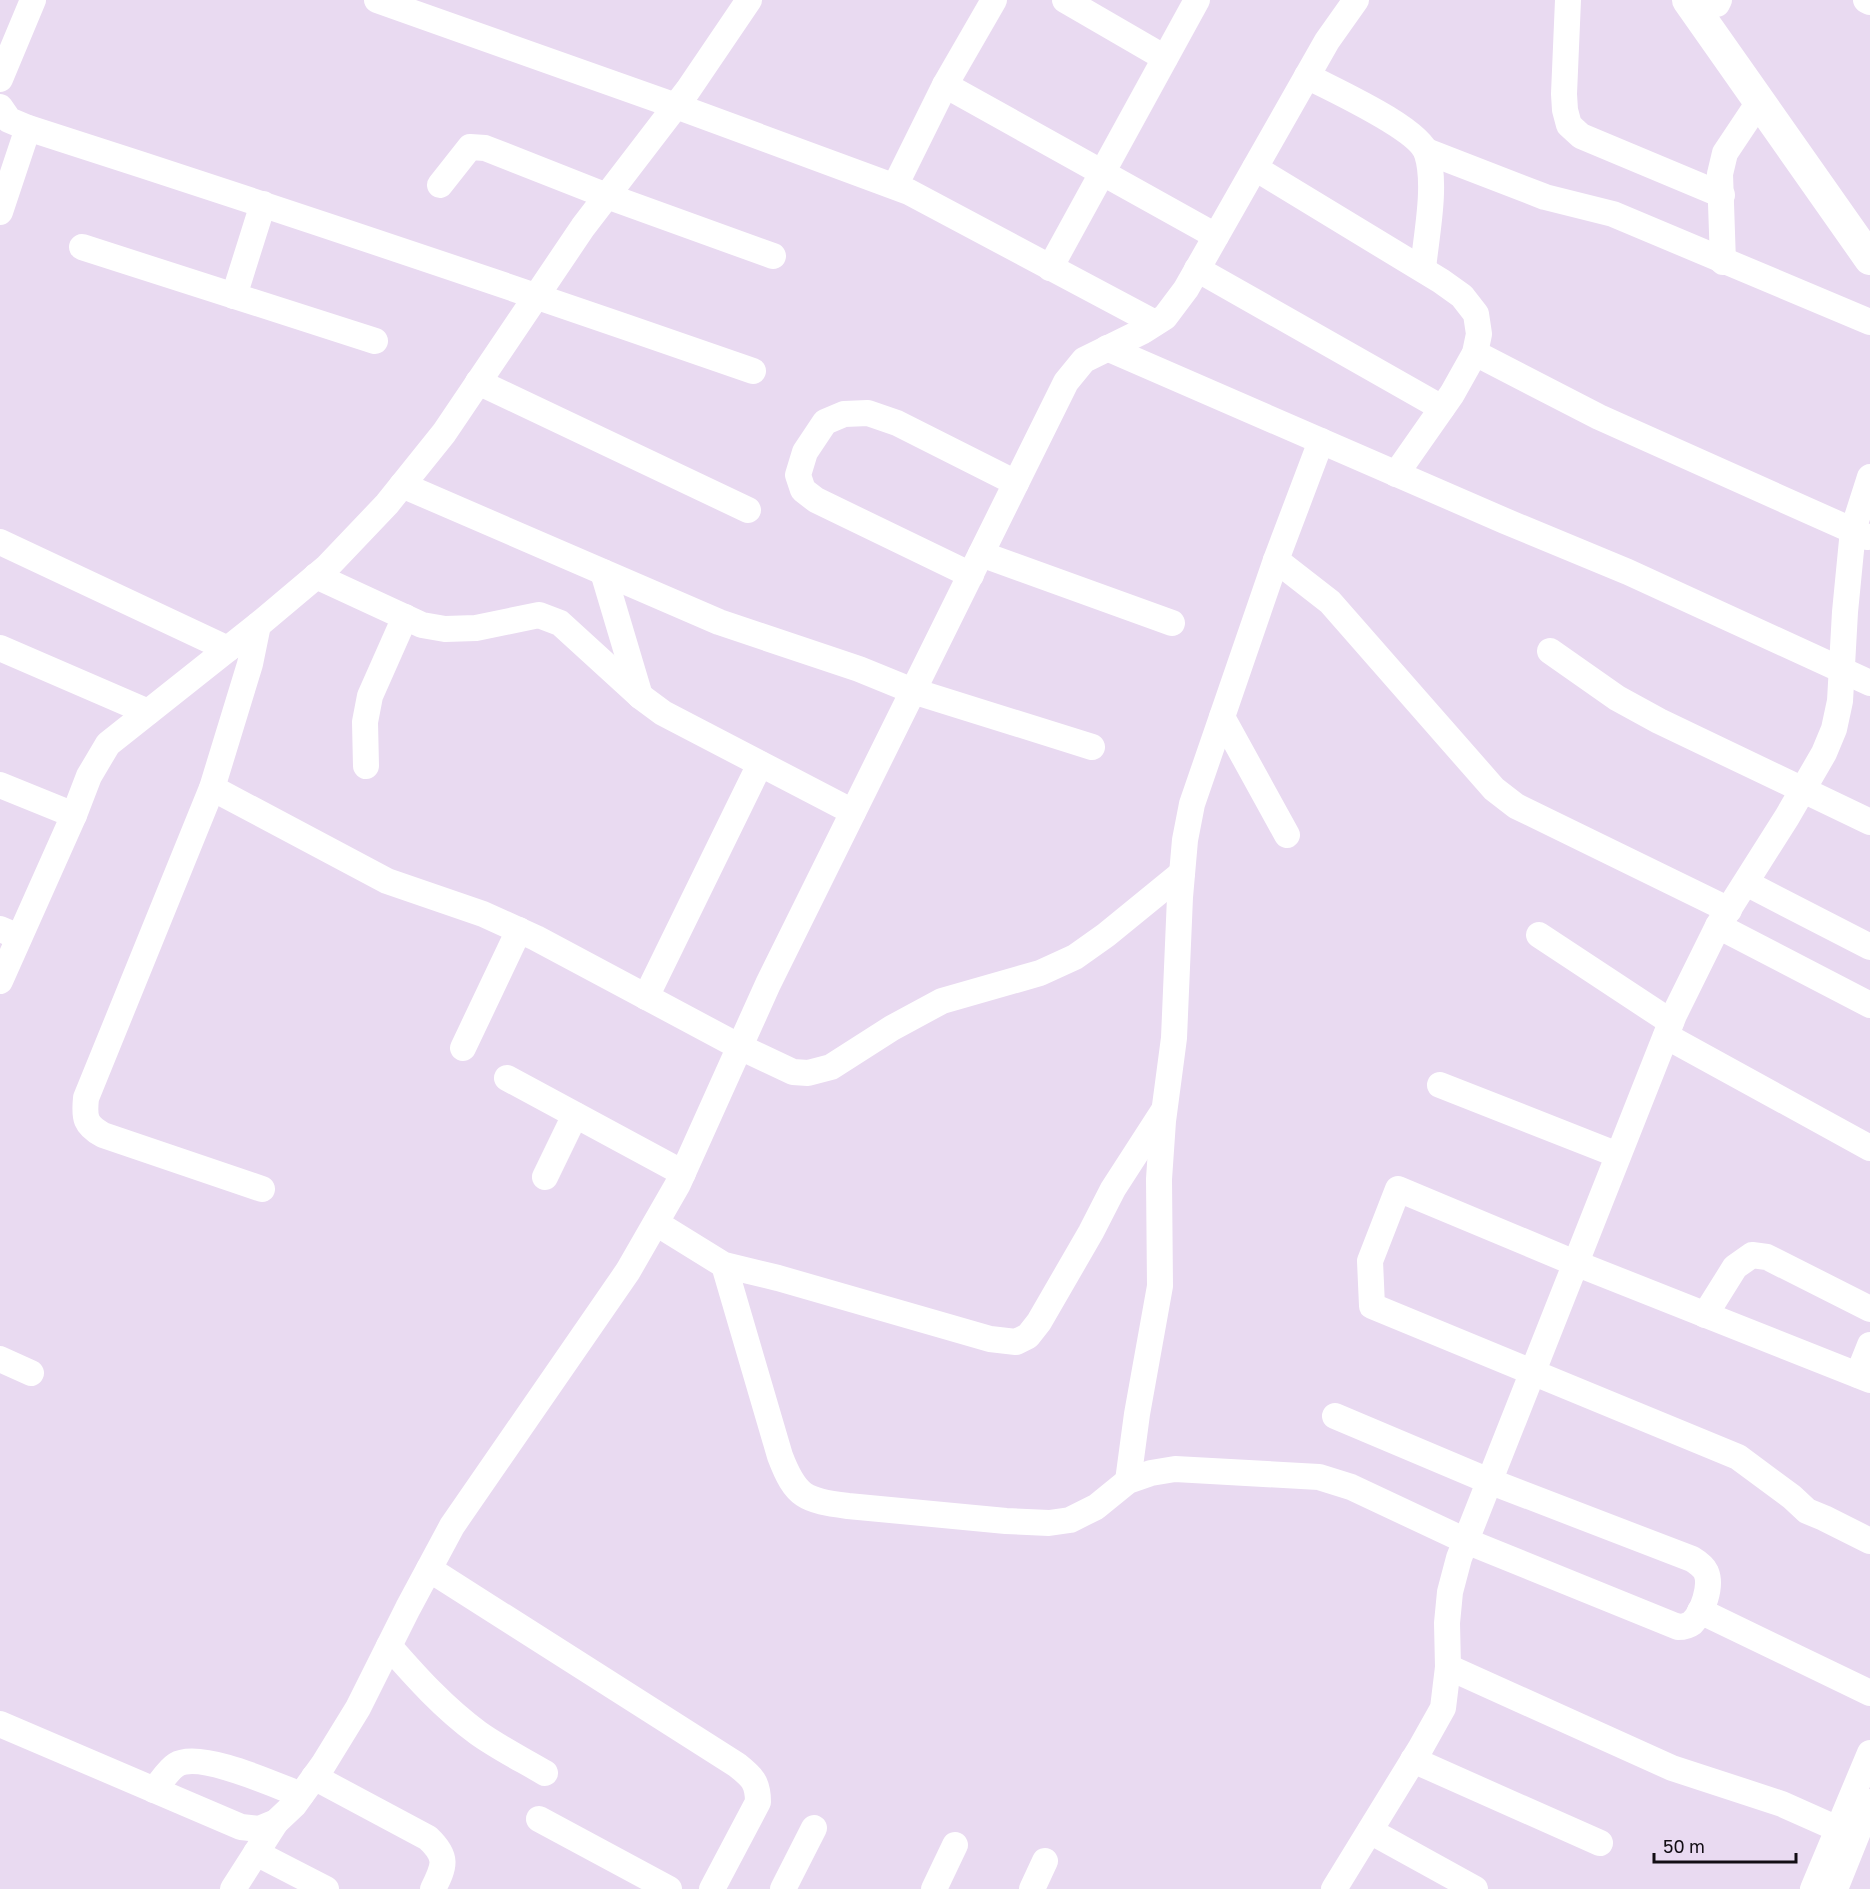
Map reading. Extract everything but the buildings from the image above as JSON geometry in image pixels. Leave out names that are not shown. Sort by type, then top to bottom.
[{"type":"main road","points":[[1709,1],[1760,102],[1870,259]]},
{"type":"main road","points":[[1709,1],[1870,225]]},
{"type":"street","points":[[0,79],[33,0]]},
{"type":"street","points":[[377,0],[909,192],[1155,323]]},
{"type":"street","points":[[0,981],[10,933],[74,816],[89,776],[108,744],[316,576],[387,504],[444,433],[535,295],[676,106],[749,0]]},
{"type":"street","points":[[894,186],[945,85],[994,0]]},
{"type":"street","points":[[1065,0],[1165,58]]},
{"type":"street","points":[[1050,268],[1197,0]]},
{"type":"street","points":[[233,1889],[276,1822],[294,1805],[308,1786],[352,1718],[458,1518],[628,1271],[656,1223],[683,1173],[768,984],[1066,382],[1084,360],[1165,316],[1186,289],[1327,41],[1356,0]]},
{"type":"street","points":[[1568,0],[1564,94],[1569,125],[1581,136],[1722,195]]},
{"type":"street","points":[[1307,76],[1395,123],[1426,151],[1545,197],[1613,214],[1870,322]]},
{"type":"street","points":[[945,85],[1216,236]]},
{"type":"street","points":[[1723,262],[1720,174],[1725,153],[1760,102]]},
{"type":"street","points":[[0,107],[9,120],[28,128],[535,295],[753,371]]},
{"type":"street","points":[[0,212],[28,128]]},
{"type":"street","points":[[440,184],[470,147],[485,148],[607,196],[774,256]]},
{"type":"street","points":[[1423,269],[1432,178],[1426,151]]},
{"type":"street","points":[[1255,168],[1423,269],[1462,296],[1476,314],[1479,334],[1475,353],[1442,408],[1396,474]]},
{"type":"street","points":[[234,296],[263,204]]},
{"type":"street","points":[[82,247],[375,341]]},
{"type":"street","points":[[1197,269],[1442,408]]},
{"type":"street","points":[[1107,348],[1628,572],[1870,683]]},
{"type":"street","points":[[1475,353],[1599,417],[1862,534]]},
{"type":"street","points":[[478,382],[748,510]]},
{"type":"street","points":[[1016,483],[897,423],[868,413],[844,414],[825,422],[805,452],[798,475],[803,490],[816,500],[976,564],[1172,623]]},
{"type":"street","points":[[1128,1481],[1137,1414],[1160,1286],[1159,1179],[1174,1038],[1185,840],[1192,804],[1276,560],[1322,441]]},
{"type":"street","points":[[1334,1889],[1443,1708],[1448,1667],[1447,1623],[1450,1592],[1466,1541],[1668,1029],[1724,918],[1824,753],[1840,700],[1841,670],[1870,477]]},
{"type":"street","points":[[402,485],[719,622],[859,669],[913,692],[1092,747]]},
{"type":"street","points":[[0,542],[228,649]]},
{"type":"street","points":[[1276,560],[1330,602],[1494,789],[1516,806],[1724,918],[1870,1005]]},
{"type":"street","points":[[603,572],[640,696]]},
{"type":"street","points":[[316,576],[422,625],[445,629],[476,627],[539,615],[560,623],[640,696],[663,713],[853,812]]},
{"type":"street","points":[[366,766],[365,722],[370,696],[405,617]]},
{"type":"street","points":[[258,625],[250,664],[212,788],[86,1098],[84,1114],[91,1128],[103,1135],[262,1189]]},
{"type":"street","points":[[0,648],[148,712]]},
{"type":"street","points":[[1550,651],[1617,698],[1659,721],[1870,822]]},
{"type":"street","points":[[1222,717],[1287,835]]},
{"type":"street","points":[[646,997],[760,764]]},
{"type":"street","points":[[0,785],[74,816]]},
{"type":"street","points":[[212,788],[387,881],[483,914],[519,930],[740,1047],[794,1072],[808,1073],[831,1067],[892,1028],[942,1001],[1040,973],[1075,957],[1106,935],[1182,873]]},
{"type":"street","points":[[1746,883],[1870,947]]},
{"type":"street","points":[[463,1048],[519,930]]},
{"type":"street","points":[[1539,935],[1668,1029],[1870,1148]]},
{"type":"street","points":[[507,1078],[683,1173]]},
{"type":"street","points":[[1440,1085],[1618,1155]]},
{"type":"street","points":[[656,1223],[724,1265],[778,1278],[990,1339],[1016,1342],[1028,1336],[1039,1322],[1113,1189],[1165,1108]]},
{"type":"street","points":[[545,1177],[576,1115]]},
{"type":"street","points":[[1870,1345],[1864,1378],[1398,1190],[1370,1261],[1372,1306],[1738,1457],[1807,1511],[1870,1541]]},
{"type":"street","points":[[1705,1315],[1735,1268],[1752,1255],[1767,1257],[1870,1309]]},
{"type":"street","points":[[724,1265],[780,1456],[790,1482],[804,1496],[822,1502],[848,1506],[1049,1523],[1070,1520],[1096,1506],[1128,1481],[1151,1473],[1175,1469],[1319,1477],[1351,1487],[1466,1541],[1678,1627],[1685,1627],[1692,1623],[1700,1611],[1709,1587],[1707,1573],[1692,1559],[1489,1481],[1335,1416]]},
{"type":"street","points":[[0,1359],[31,1373]]},
{"type":"street","points":[[429,1569],[737,1765],[750,1776],[758,1787],[758,1802],[712,1889]]},
{"type":"street","points":[[1700,1611],[1870,1694]]},
{"type":"street","points":[[389,1646],[418,1679],[479,1734],[546,1773]]},
{"type":"street","points":[[1448,1667],[1672,1768],[1856,1831]]},
{"type":"street","points":[[0,1724],[241,1827],[259,1829],[276,1822]]},
{"type":"street","points":[[1813,1889],[1856,1831],[1870,1753]]},
{"type":"street","points":[[154,1790],[175,1765],[188,1760],[217,1764],[308,1786],[428,1838],[440,1849],[444,1862],[433,1889]]},
{"type":"street","points":[[1413,1760],[1600,1843]]},
{"type":"street","points":[[1835,1889],[1856,1831],[1870,1802]]},
{"type":"street","points":[[539,1819],[669,1889]]},
{"type":"street","points":[[783,1889],[814,1828]]},
{"type":"street","points":[[1370,1831],[1475,1889]]},
{"type":"street","points":[[934,1889],[955,1845]]},
{"type":"street","points":[[256,1853],[326,1889]]},
{"type":"street","points":[[1032,1889],[1045,1860]]}]
